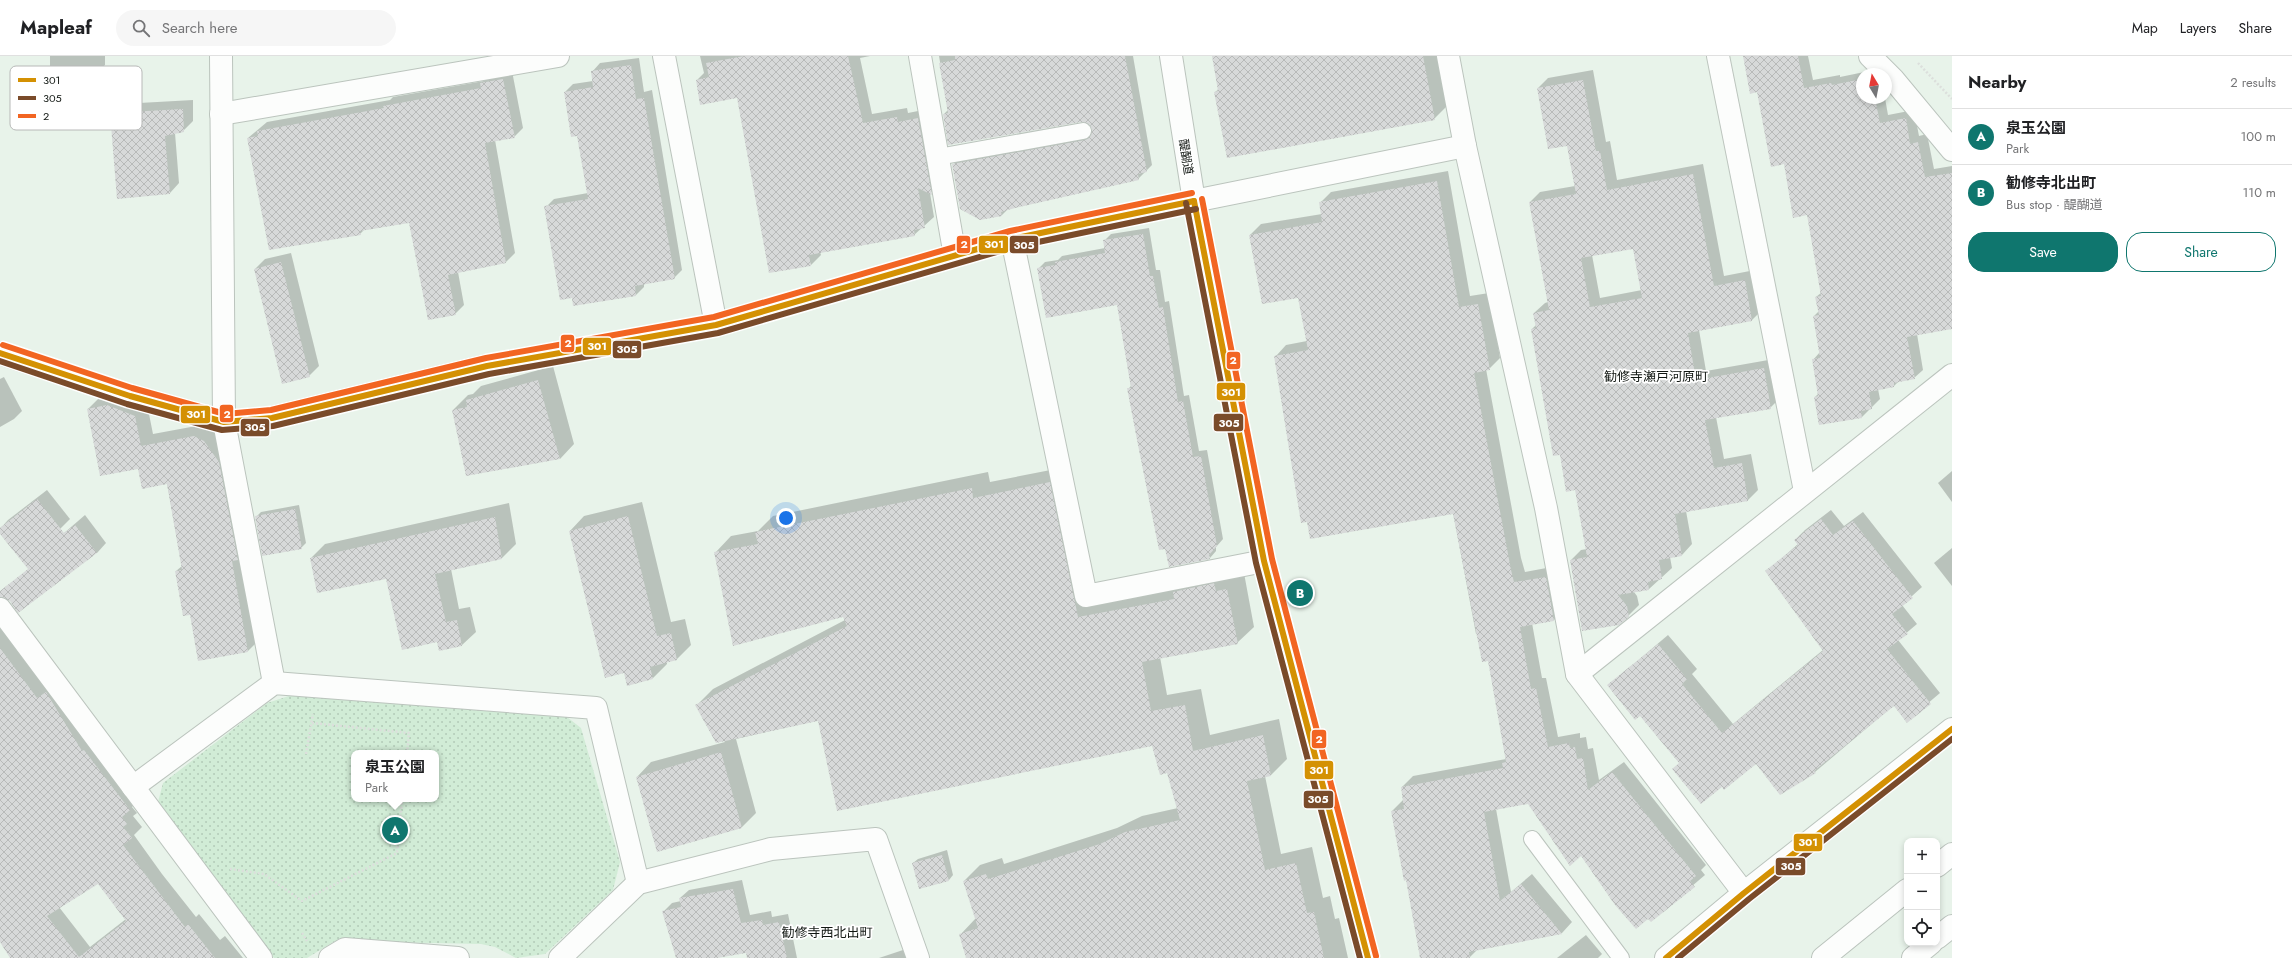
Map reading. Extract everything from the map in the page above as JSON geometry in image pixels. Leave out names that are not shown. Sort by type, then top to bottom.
[{"type":"main road","points":[[221,56],[224,422],[274,683]]},
{"type":"main road","points":[[221,114],[558,56]]},
{"type":"main road","points":[[664,56],[716,325]]},
{"type":"main road","points":[[920,56],[956,256]]},
{"type":"main road","name":"醍醐道","points":[[1171,56],[1194,201],[1264,561],[1368,958]]},
{"type":"main road","points":[[1448,56],[1465,146],[1546,508],[1576,674],[1744,893]]},
{"type":"main road","points":[[1718,56],[1805,491]]},
{"type":"main road","points":[[1870,56],[1893,79],[1952,150]]},
{"type":"main road","points":[[0,353],[130,396],[224,422],[272,418],[487,366],[716,325],[1012,239],[1465,146]]},
{"type":"main road","points":[[1012,239],[1086,596],[1264,561]]},
{"type":"main road","points":[[1576,674],[1952,375]]},
{"type":"main road","points":[[0,609],[261,958]]},
{"type":"main road","points":[[133,787],[274,683],[596,708],[638,883]]},
{"type":"main road","points":[[1666,958],[1744,893],[1952,729]]},
{"type":"main road","points":[[560,958],[638,883],[771,849],[876,839],[918,958]]},
{"type":"main road","points":[[1940,864],[1952,854]]},
{"type":"main road","points":[[1823,958],[1904,892]]},
{"type":"main road","points":[[1940,936],[1952,926]]},
{"type":"main road","points":[[1913,958],[1927,946]]},
{"type":"main road","points":[[330,958],[345,949],[458,958]]},
{"type":"lane","points":[[938,157],[1083,131]]},
{"type":"lane","points":[[1532,839],[1621,958]]},
{"type":"path","points":[[1916,61],[1952,99]]},
{"type":"path","points":[[312,723],[409,733],[407,750]]},
{"type":"path","points":[[306,754],[310,731]]},
{"type":"path","points":[[228,868],[264,874],[302,901],[397,853],[402,802]]},
{"type":"green space","points":[[292,695],[567,717],[581,728],[620,862],[613,890],[545,954],[516,958],[495,947],[481,944],[335,941],[307,958],[274,958],[158,802],[163,783],[267,703]]},
{"type":"building","points":[[744,56],[848,56],[863,123],[897,117],[898,122],[918,118],[932,195],[918,188],[925,228],[914,230],[915,236],[809,255],[811,266],[769,273],[737,98],[700,105],[696,80],[709,77],[706,63]]},
{"type":"building","points":[[955,56],[1125,56],[1147,172],[1138,174],[1139,180],[1015,208],[1001,212],[1002,216],[980,220],[960,209],[952,164],[1085,140],[1089,138],[1092,130],[1090,125],[1081,122],[948,145],[943,114],[948,113],[939,63],[955,60]]},
{"type":"building","points":[[1212,56],[1423,56],[1435,120],[1227,158],[1214,92],[1218,91]]},
{"type":"building","points":[[1743,56],[1798,56],[1804,88],[1856,80],[1856,104],[1876,104],[1880,123],[1906,118],[1910,144],[1918,142],[1925,177],[1952,173],[1952,329],[1907,337],[1915,379],[1894,383],[1894,387],[1869,392],[1872,409],[1861,411],[1862,418],[1819,425],[1814,397],[1818,396],[1812,359],[1820,358],[1813,316],[1819,315],[1815,297],[1821,296],[1807,215],[1793,218],[1784,164],[1771,167],[1757,92],[1750,94]]},
{"type":"building","points":[[631,65],[636,99],[644,98],[675,279],[635,286],[636,296],[573,306],[572,298],[560,300],[544,206],[588,199],[577,136],[571,137],[564,92],[593,87],[591,71]]},
{"type":"building","points":[[503,79],[515,138],[485,143],[506,263],[448,275],[456,315],[428,320],[409,223],[360,231],[361,235],[269,250],[247,138],[258,136],[257,131],[384,108],[383,106],[481,88],[480,83]]},
{"type":"building","points":[[1583,80],[1596,151],[1600,151],[1607,190],[1693,174],[1714,286],[1745,280],[1752,321],[1688,333],[1696,380],[1764,368],[1771,409],[1705,420],[1714,468],[1742,463],[1748,501],[1675,514],[1682,556],[1659,560],[1662,579],[1648,582],[1649,590],[1618,595],[1627,606],[1629,617],[1619,625],[1582,631],[1570,560],[1587,557],[1575,490],[1566,492],[1560,455],[1553,456],[1531,329],[1536,328],[1533,313],[1549,310],[1529,202],[1576,194],[1567,146],[1548,149],[1537,88]],"holes":[[[1633,249],[1642,298],[1590,307],[1581,258]]]},
{"type":"building","points":[[183,109],[184,132],[165,136],[170,194],[117,199],[111,130],[142,130],[142,111]]},
{"type":"building","points":[[1437,181],[1459,307],[1478,304],[1490,370],[1474,373],[1514,582],[1546,577],[1554,621],[1520,627],[1531,689],[1536,688],[1548,747],[1569,743],[1570,748],[1575,747],[1577,759],[1583,758],[1588,790],[1612,772],[1696,876],[1690,881],[1695,887],[1651,922],[1648,919],[1636,929],[1615,905],[1581,856],[1570,866],[1528,804],[1484,812],[1500,901],[1521,884],[1562,934],[1469,952],[1470,958],[1420,958],[1406,880],[1404,881],[1391,811],[1404,809],[1401,787],[1503,768],[1502,763],[1506,762],[1488,661],[1482,662],[1453,514],[1310,539],[1307,522],[1301,523],[1274,356],[1308,350],[1298,298],[1262,304],[1249,235],[1322,222],[1319,202]]},
{"type":"building","points":[[1143,234],[1150,276],[1153,276],[1159,308],[1163,307],[1178,402],[1183,401],[1193,457],[1201,456],[1217,546],[1209,555],[1210,559],[1169,567],[1165,549],[1159,550],[1138,445],[1127,388],[1131,388],[1117,305],[1046,318],[1037,268],[1055,265],[1055,262],[1105,253],[1103,240]]},
{"type":"building","points":[[281,262],[310,377],[282,384],[254,269]]},
{"type":"building","points":[[538,380],[560,459],[466,476],[452,410],[467,407],[466,400]]},
{"type":"building","points":[[107,405],[135,416],[141,446],[194,436],[204,441],[219,462],[238,560],[232,561],[248,652],[198,661],[190,615],[183,616],[175,571],[182,570],[167,484],[142,489],[138,469],[100,476],[87,409]]},
{"type":"building","points":[[1050,482],[1078,617],[1174,599],[1173,592],[1214,583],[1216,591],[1227,589],[1238,644],[1142,662],[1151,711],[1185,705],[1193,751],[1263,735],[1271,776],[1247,781],[1265,870],[1296,863],[1307,913],[1314,912],[1324,958],[966,958],[959,934],[978,928],[963,881],[986,874],[988,879],[1100,844],[1125,832],[1180,820],[1167,773],[1160,775],[1152,746],[837,811],[818,721],[716,743],[695,705],[847,626],[843,617],[733,646],[714,552],[758,544],[755,532],[972,488],[973,498]]},
{"type":"building","points":[[37,499],[64,533],[75,525],[97,553],[18,613],[10,601],[0,597],[0,591],[28,569],[0,534],[0,528]]},
{"type":"building","points":[[295,509],[302,549],[262,556],[255,516]]},
{"type":"building","points":[[628,516],[657,636],[671,633],[677,660],[650,667],[653,679],[627,686],[624,673],[605,678],[569,531]]},
{"type":"building","points":[[495,517],[502,559],[435,574],[446,622],[457,620],[462,646],[439,651],[437,642],[402,650],[386,579],[317,593],[310,558]]},
{"type":"building","points":[[1821,519],[1833,535],[1853,521],[1913,598],[1892,614],[1908,634],[1887,649],[1931,704],[1907,723],[1894,706],[1814,771],[1816,773],[1780,795],[1756,764],[1724,790],[1722,787],[1701,804],[1672,769],[1679,763],[1640,716],[1635,720],[1607,685],[1658,644],[1687,679],[1682,684],[1722,733],[1823,651],[1765,571],[1798,545],[1794,540]]},
{"type":"building","points":[[0,648],[37,698],[46,692],[82,751],[84,750],[130,810],[122,817],[127,824],[123,827],[132,838],[123,845],[185,927],[188,924],[215,958],[10,958],[0,942]],"holes":[[[98,884],[126,921],[79,957],[47,916]]]},
{"type":"building","points":[[721,752],[742,828],[657,852],[636,777]]},
{"type":"building","points":[[942,855],[949,881],[919,889],[912,863]]},
{"type":"building","points":[[733,889],[741,923],[762,920],[763,925],[779,922],[787,958],[747,958],[746,953],[717,958],[676,958],[662,911],[681,907],[679,898]]},
{"type":"transit line","name":"2","points":[[3,345],[132,388],[225,414],[271,410],[486,358],[714,317],[1010,231],[1192,193]]},
{"type":"transit line","name":"2","points":[[1202,199],[1272,559],[1376,956]]},
{"type":"transit line","name":"301","points":[[1194,201],[1264,561],[1368,958]]},
{"type":"transit line","name":"301","points":[[0,353],[130,396],[224,422],[272,418],[487,366],[716,325],[1012,239],[1194,201]]},
{"type":"transit line","name":"305","points":[[1186,203],[1256,563],[1360,958]]},
{"type":"transit line","name":"305","points":[[0,361],[127,404],[222,430],[273,426],[489,374],[718,333],[1014,247],[1196,209]]},
{"type":"transit line","name":"301","points":[[1666,958],[1744,893],[1952,729]]},
{"type":"transit line","name":"305","points":[[1678,958],[1749,899],[1952,739]]},
{"type":"place","name":"勧修寺北出町","points":[[1300,593]]},
{"type":"place","name":"泉玉公園","points":[[395,830]]},
{"type":"district","name":"勧修寺瀬戸河原町","points":[[1656,376]]},
{"type":"district","name":"勧修寺西北出町","points":[[827,932]]}]
